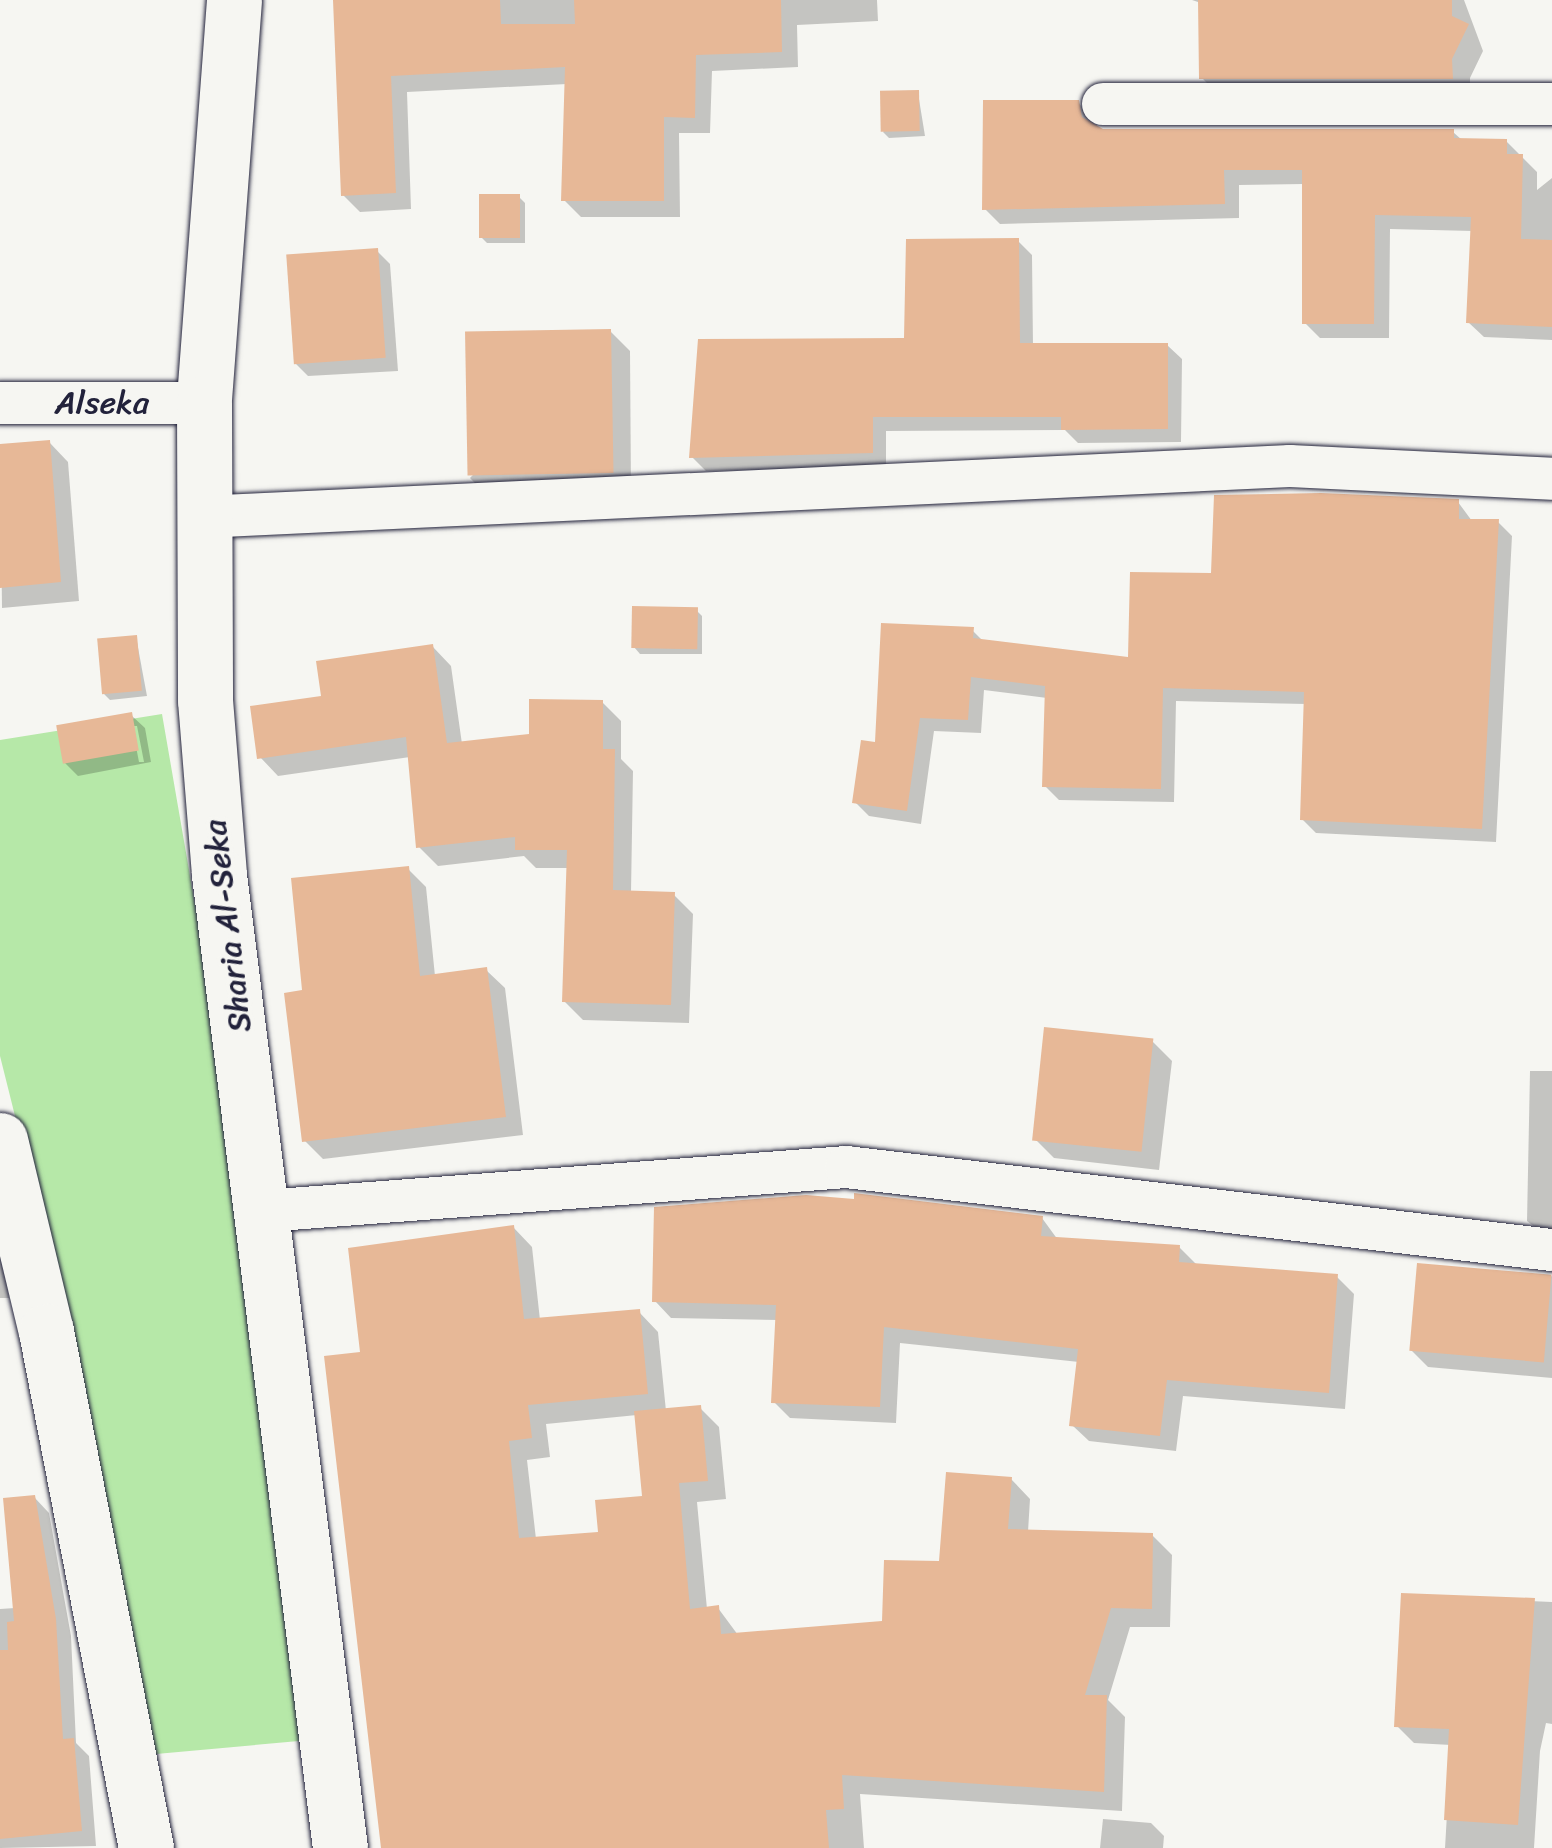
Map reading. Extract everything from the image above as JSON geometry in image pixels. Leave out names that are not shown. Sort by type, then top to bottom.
[{"type":"main road","name":"Sharia Al-Seka","points":[[234,0],[204,403],[201,517],[219,875],[264,1211],[340,1848]]},
{"type":"main road","points":[[0,1140],[46,1331],[146,1848]]},
{"type":"street","points":[[1103,104],[1552,104]]},
{"type":"street","name":"Alseka","points":[[0,403],[204,403]]},
{"type":"street","points":[[201,517],[1290,466],[1552,478]]},
{"type":"street","points":[[264,1211],[846,1167],[1552,1250]]},
{"type":"green space","points":[[162,714],[220,1049],[310,1740],[145,1755],[51,1260],[0,1056],[0,740]]},
{"type":"building","points":[[333,0],[500,0],[501,24],[575,24],[574,0],[781,0],[782,52],[696,55],[695,118],[664,117],[664,201],[561,201],[565,67],[391,76],[396,193],[341,196]]},
{"type":"building","points":[[1198,0],[1452,0],[1452,16],[1469,24],[1452,59],[1453,79],[1199,79]]},
{"type":"building","points":[[919,90],[920,131],[881,132],[880,91]]},
{"type":"building","points":[[983,100],[1079,100],[1082,117],[1103,129],[1454,129],[1454,138],[1507,139],[1507,154],[1523,154],[1521,239],[1552,240],[1552,327],[1466,323],[1471,217],[1375,215],[1374,324],[1302,324],[1302,170],[1224,170],[1225,204],[982,210]]},
{"type":"building","points":[[479,194],[520,194],[520,238],[479,238]]},
{"type":"building","points":[[1019,238],[1020,343],[1168,343],[1168,429],[1061,430],[1061,417],[873,417],[873,453],[689,458],[698,339],[904,338],[906,239]]},
{"type":"building","points":[[378,248],[386,358],[294,364],[286,254]]},
{"type":"building","points":[[611,329],[614,473],[468,476],[465,332]]},
{"type":"building","points":[[50,440],[61,582],[0,588],[0,444]]},
{"type":"building","points":[[1321,493],[1459,499],[1459,519],[1499,519],[1482,829],[1300,820],[1304,692],[1163,688],[1161,789],[1042,787],[1045,686],[971,677],[968,720],[920,718],[907,811],[852,803],[861,740],[875,742],[881,623],[974,627],[973,638],[1128,657],[1130,572],[1211,573],[1214,495]]},
{"type":"building","points":[[632,606],[698,607],[697,649],[631,648]]},
{"type":"building","points":[[137,635],[142,691],[102,694],[97,638]]},
{"type":"building","points":[[433,644],[447,743],[529,734],[529,699],[603,700],[603,749],[615,749],[613,890],[675,892],[671,1005],[562,1002],[567,850],[515,850],[515,837],[416,848],[406,737],[257,759],[250,706],[321,696],[316,661]]},
{"type":"building","points":[[132,712],[139,750],[63,764],[56,725]]},
{"type":"building","points":[[409,866],[420,976],[487,967],[506,1117],[302,1142],[284,993],[302,990],[291,878]]},
{"type":"building","points":[[1044,1027],[1153,1038],[1141,1152],[1032,1140]]},
{"type":"building","points":[[854,1193],[1043,1216],[1041,1236],[1180,1245],[1179,1262],[1338,1274],[1329,1393],[1167,1380],[1160,1436],[1069,1426],[1078,1349],[884,1327],[880,1407],[771,1403],[776,1305],[652,1302],[654,1207],[806,1195],[854,1199]]},
{"type":"building","points":[[514,1225],[524,1319],[640,1309],[648,1394],[528,1405],[532,1438],[509,1441],[519,1538],[598,1532],[595,1500],[642,1496],[634,1411],[701,1405],[708,1481],[679,1483],[690,1609],[719,1605],[721,1634],[882,1621],[884,1560],[939,1561],[946,1472],[1012,1477],[1008,1529],[1153,1533],[1152,1609],[1111,1608],[1085,1695],[1107,1695],[1104,1792],[842,1775],[844,1809],[826,1810],[829,1848],[381,1848],[324,1356],[360,1352],[348,1248]]},
{"type":"building","points":[[1417,1263],[1551,1275],[1544,1362],[1409,1351]]},
{"type":"building","points":[[35,1495],[56,1619],[63,1739],[74,1738],[82,1831],[0,1839],[0,1650],[8,1650],[7,1622],[14,1621],[3,1498]]},
{"type":"building","points":[[1401,1593],[1535,1598],[1518,1825],[1444,1820],[1449,1729],[1394,1727]]}]
